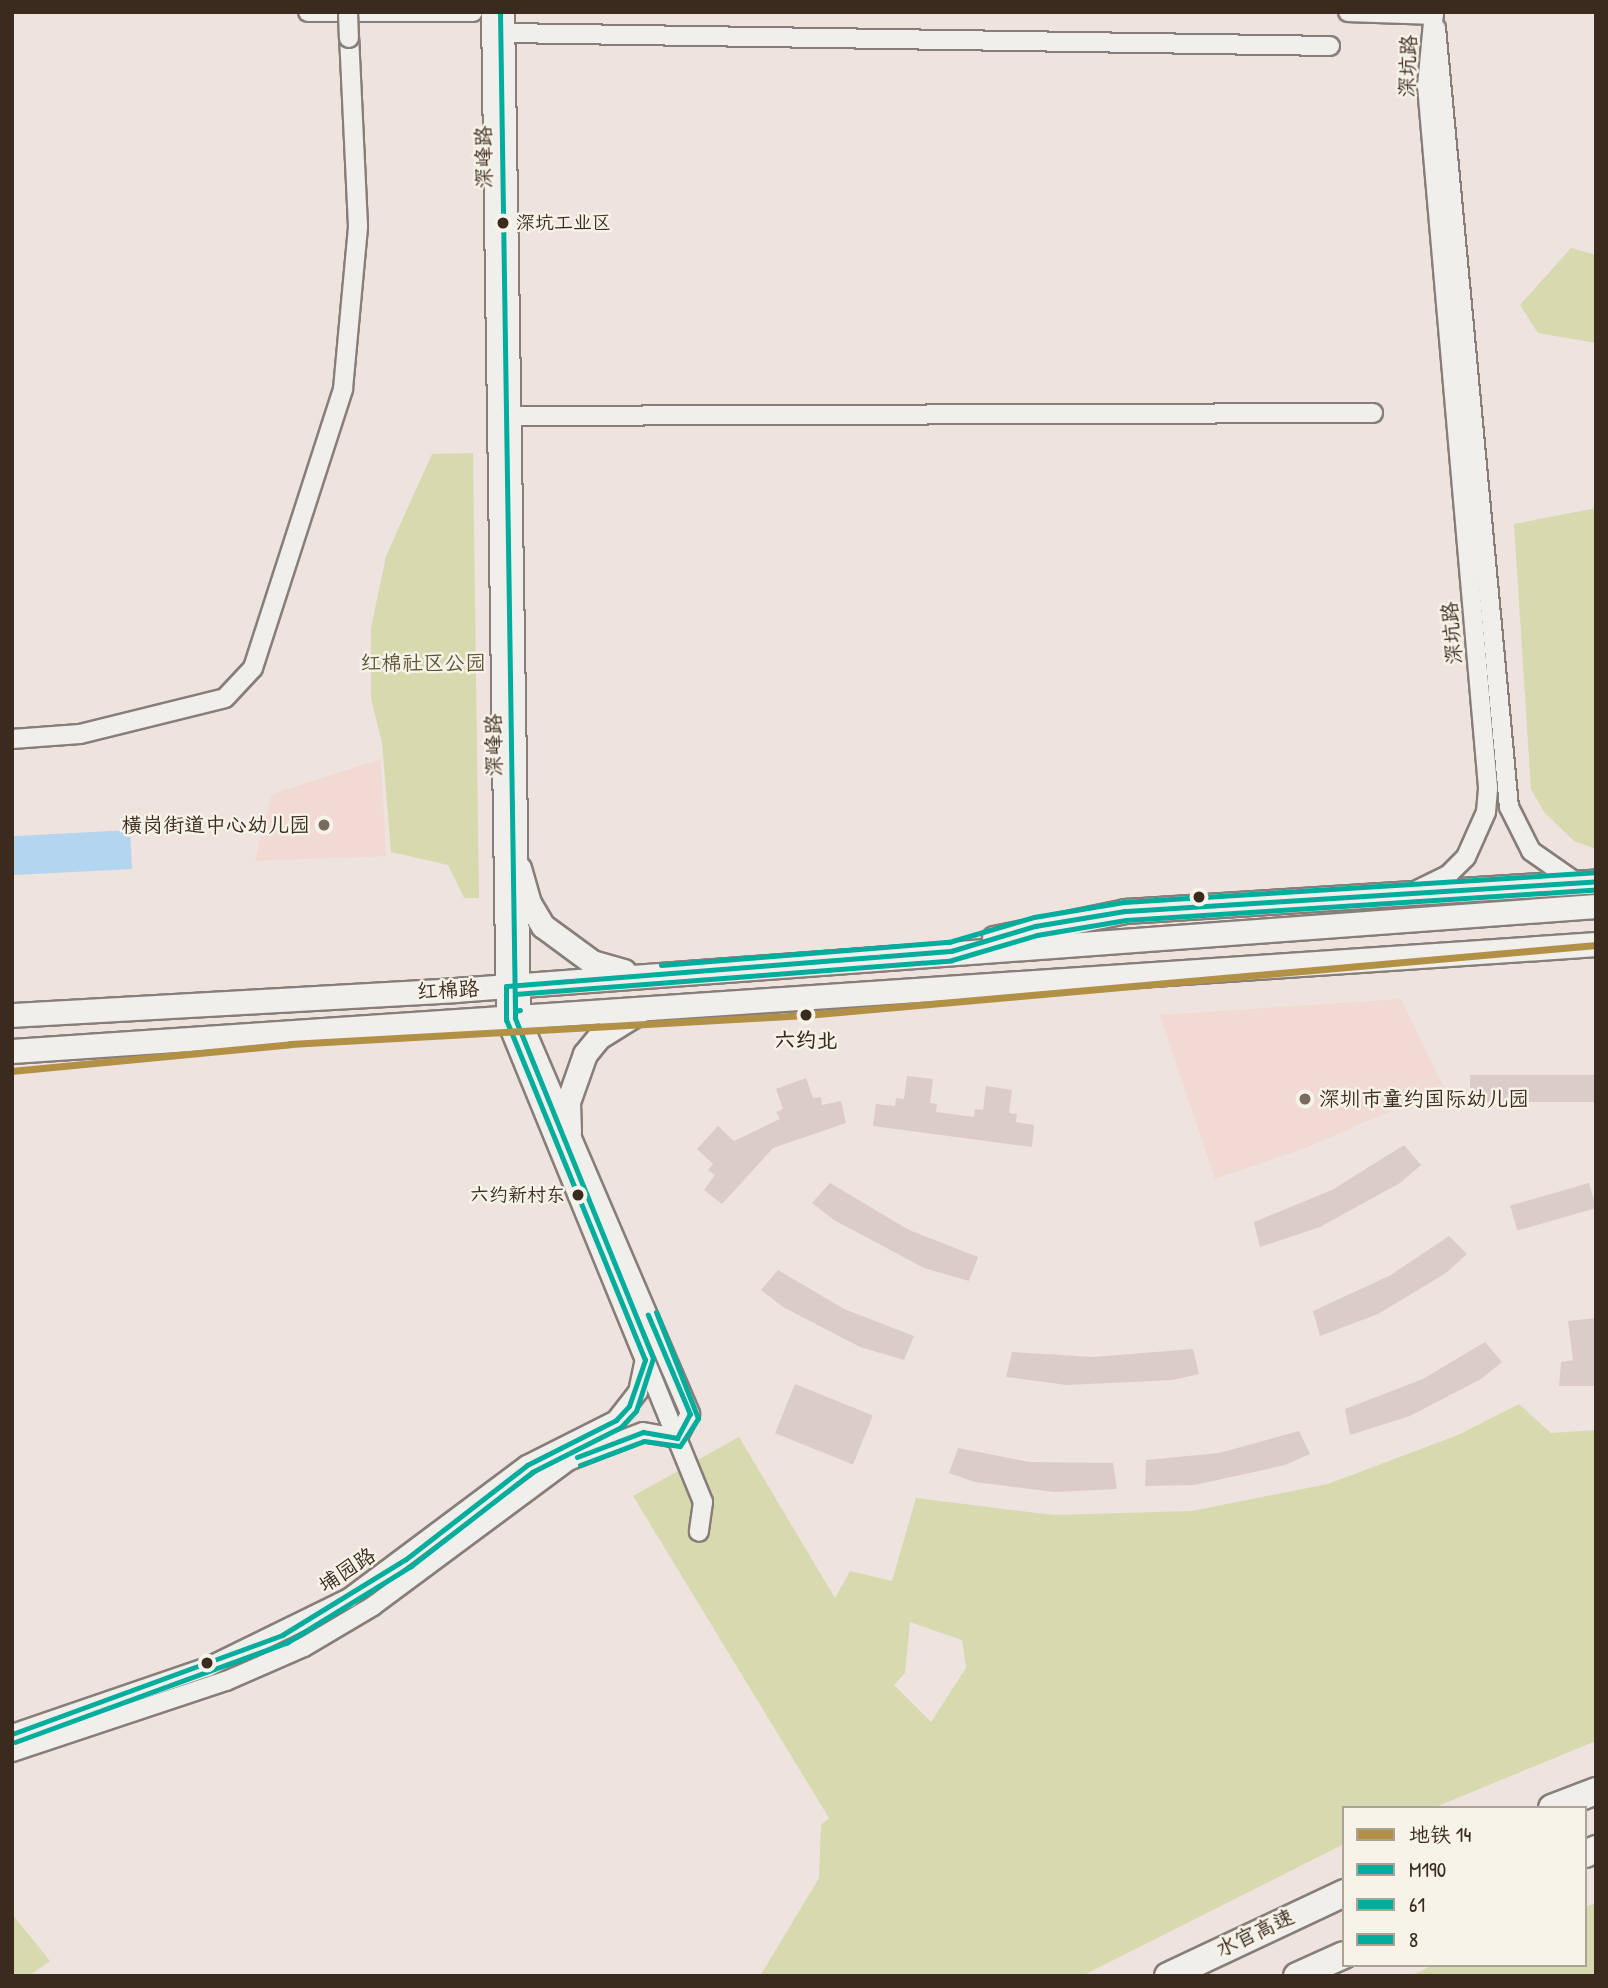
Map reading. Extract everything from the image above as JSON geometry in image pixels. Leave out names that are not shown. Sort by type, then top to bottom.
[{"type":"highway","points":[[1557,1806],[1596,1791]]},
{"type":"highway","name":"水官高速","points":[[1168,1976],[1342,1894]]},
{"type":"highway","points":[[1297,1976],[1342,1956]]},
{"type":"main road","points":[[519,869],[528,903],[564,946],[592,962],[662,974]]},
{"type":"main road","points":[[951,951],[1081,916],[1588,882]]},
{"type":"main road","name":"红棉路","points":[[12,1015],[513,986],[951,951],[1596,906]]},
{"type":"main road","name":"红棉路","points":[[12,1051],[514,1020],[1596,946]]},
{"type":"main road","points":[[569,1132],[568,1102],[585,1054],[618,1022],[645,1010]]},
{"type":"street","points":[[308,12],[473,12]]},
{"type":"street","points":[[12,739],[80,734],[225,698],[253,668],[343,389],[358,226],[348,12]]},
{"type":"street","name":"深峰路","points":[[491,12],[519,869],[513,986]]},
{"type":"street","name":"深峰路","points":[[505,12],[504,416],[514,1020],[645,1360],[703,1502],[699,1532]]},
{"type":"street","points":[[1349,12],[1434,13]]},
{"type":"street","name":"深坑路","points":[[1434,13],[1445,84],[1509,807],[1531,852],[1561,877],[1588,882]]},
{"type":"street","name":"深坑路","points":[[1402,894],[1429,887],[1465,857],[1486,812],[1488,787],[1427,86],[1434,13]]},
{"type":"street","points":[[505,33],[1330,46]]},
{"type":"street","points":[[504,416],[1373,413]]},
{"type":"street","name":"深峰路","points":[[514,1020],[569,1132],[691,1414],[677,1438]]},
{"type":"street","name":"埔园路","points":[[12,1734],[208,1667],[349,1598],[527,1465],[616,1420],[638,1392],[645,1360]]},
{"type":"street","name":"埔园路","points":[[12,1752],[226,1681],[304,1647],[373,1606],[568,1461],[643,1432],[677,1438]]},
{"type":"shaded area","name":"横岗街道中心幼儿园","points":[[381,759],[386,856],[255,861],[272,794]]},
{"type":"shaded area","name":"深圳市童约国际幼儿园","points":[[1401,999],[1444,1088],[1308,1147],[1215,1179],[1160,1015]]},
{"type":"green space","points":[[1571,248],[1596,255],[1596,343],[1538,333],[1520,305]]},
{"type":"green space","name":"红棉社区公园","points":[[473,453],[479,898],[464,898],[448,865],[391,852],[382,743],[371,698],[371,628],[386,556],[432,454]]},
{"type":"green space","points":[[1596,508],[1596,849],[1574,841],[1544,812],[1531,789],[1514,524]]},
{"type":"green space","points":[[1519,1404],[1551,1433],[1596,1430],[1596,1741],[1438,1806],[1342,1806],[1342,1845],[1082,1976],[760,1976],[819,1878],[821,1825],[829,1818],[633,1496],[739,1437],[835,1598],[850,1571],[892,1581],[916,1498],[1053,1515],[1192,1511],[1328,1484],[1458,1435]],"holes":[[[910,1622],[962,1640],[966,1668],[931,1722],[894,1685],[905,1673]]]},
{"type":"green space","points":[[1596,1903],[1596,1976],[1410,1976],[1430,1967],[1587,1967],[1587,1906]]},
{"type":"green space","points":[[12,1914],[50,1961],[29,1976],[12,1976]]},
{"type":"water","points":[[130,830],[132,869],[14,875],[12,836]]},
{"type":"building","points":[[1470,1075],[1596,1075],[1596,1102],[1470,1102]]},
{"type":"building","points":[[907,1076],[933,1079],[930,1103],[937,1104],[936,1112],[974,1117],[975,1109],[983,1110],[986,1086],[1012,1090],[1009,1113],[1017,1114],[1016,1122],[1034,1125],[1032,1147],[873,1126],[876,1104],[895,1106],[896,1098],[904,1099]]},
{"type":"building","points":[[806,1078],[813,1098],[821,1097],[822,1105],[841,1101],[846,1123],[773,1148],[722,1204],[704,1190],[715,1175],[708,1170],[713,1164],[697,1149],[718,1126],[734,1141],[780,1119],[776,1112],[783,1109],[776,1089]]},
{"type":"building","points":[[1404,1145],[1421,1165],[1400,1183],[1320,1227],[1260,1247],[1254,1222],[1332,1190]]},
{"type":"building","points":[[830,1183],[909,1230],[978,1257],[969,1281],[924,1268],[834,1220],[812,1203]]},
{"type":"building","points":[[1589,1183],[1596,1208],[1517,1231],[1510,1206]]},
{"type":"building","points":[[1449,1236],[1467,1254],[1446,1273],[1378,1314],[1320,1336],[1313,1311],[1389,1276]]},
{"type":"building","points":[[778,1270],[844,1309],[914,1336],[904,1360],[860,1347],[783,1307],[761,1290]]},
{"type":"building","points":[[1596,1318],[1595,1386],[1559,1386],[1561,1362],[1573,1360],[1568,1321]]},
{"type":"building","points":[[1485,1342],[1502,1362],[1481,1379],[1410,1416],[1350,1435],[1345,1409],[1423,1379]]},
{"type":"building","points":[[1193,1349],[1199,1374],[1172,1380],[1067,1385],[1006,1377],[1012,1352],[1093,1357]]},
{"type":"building","points":[[795,1384],[873,1415],[853,1465],[775,1433]]},
{"type":"building","points":[[1299,1431],[1310,1454],[1285,1465],[1195,1485],[1145,1486],[1146,1460],[1219,1453]]},
{"type":"building","points":[[958,1448],[1029,1462],[1113,1463],[1117,1489],[1054,1492],[975,1482],[949,1473]]},
{"type":"metro line","name":"14","points":[[12,1071],[290,1044],[806,1015],[1596,945]]},
{"type":"transit line","name":"8","points":[[500,12],[515,1011],[520,1010]]},
{"type":"transit line","name":"8","points":[[661,965],[949,942],[1034,917],[1124,902],[1595,872]]},
{"type":"transit line","name":"M190","points":[[12,1734],[282,1635],[406,1559],[527,1465],[616,1420],[629,1406],[645,1360],[506,1020],[506,986],[951,951],[1035,926],[1125,911],[1596,881]]},
{"type":"transit line","name":"61","points":[[15,1742],[286,1643],[411,1566],[532,1472],[621,1427],[636,1411],[653,1358],[515,1018],[515,994],[952,960],[1037,935],[1126,920],[1596,890]]},
{"type":"transit line","name":"61","points":[[580,1465],[644,1441],[680,1446],[698,1418],[656,1312]]},
{"type":"transit line","name":"M190","points":[[577,1457],[643,1432],[677,1438],[690,1414],[648,1315]]},
{"type":"place","name":"深坑工业区","points":[[503,223]]},
{"type":"place","name":"横岗街道中心幼儿园","points":[[324,825]]},
{"type":"place","name":"六约北","points":[[806,1015]]},
{"type":"place","name":"深圳市童约国际幼儿园","points":[[1305,1099]]},
{"type":"place","name":"六约新村东","points":[[578,1195]]}]
